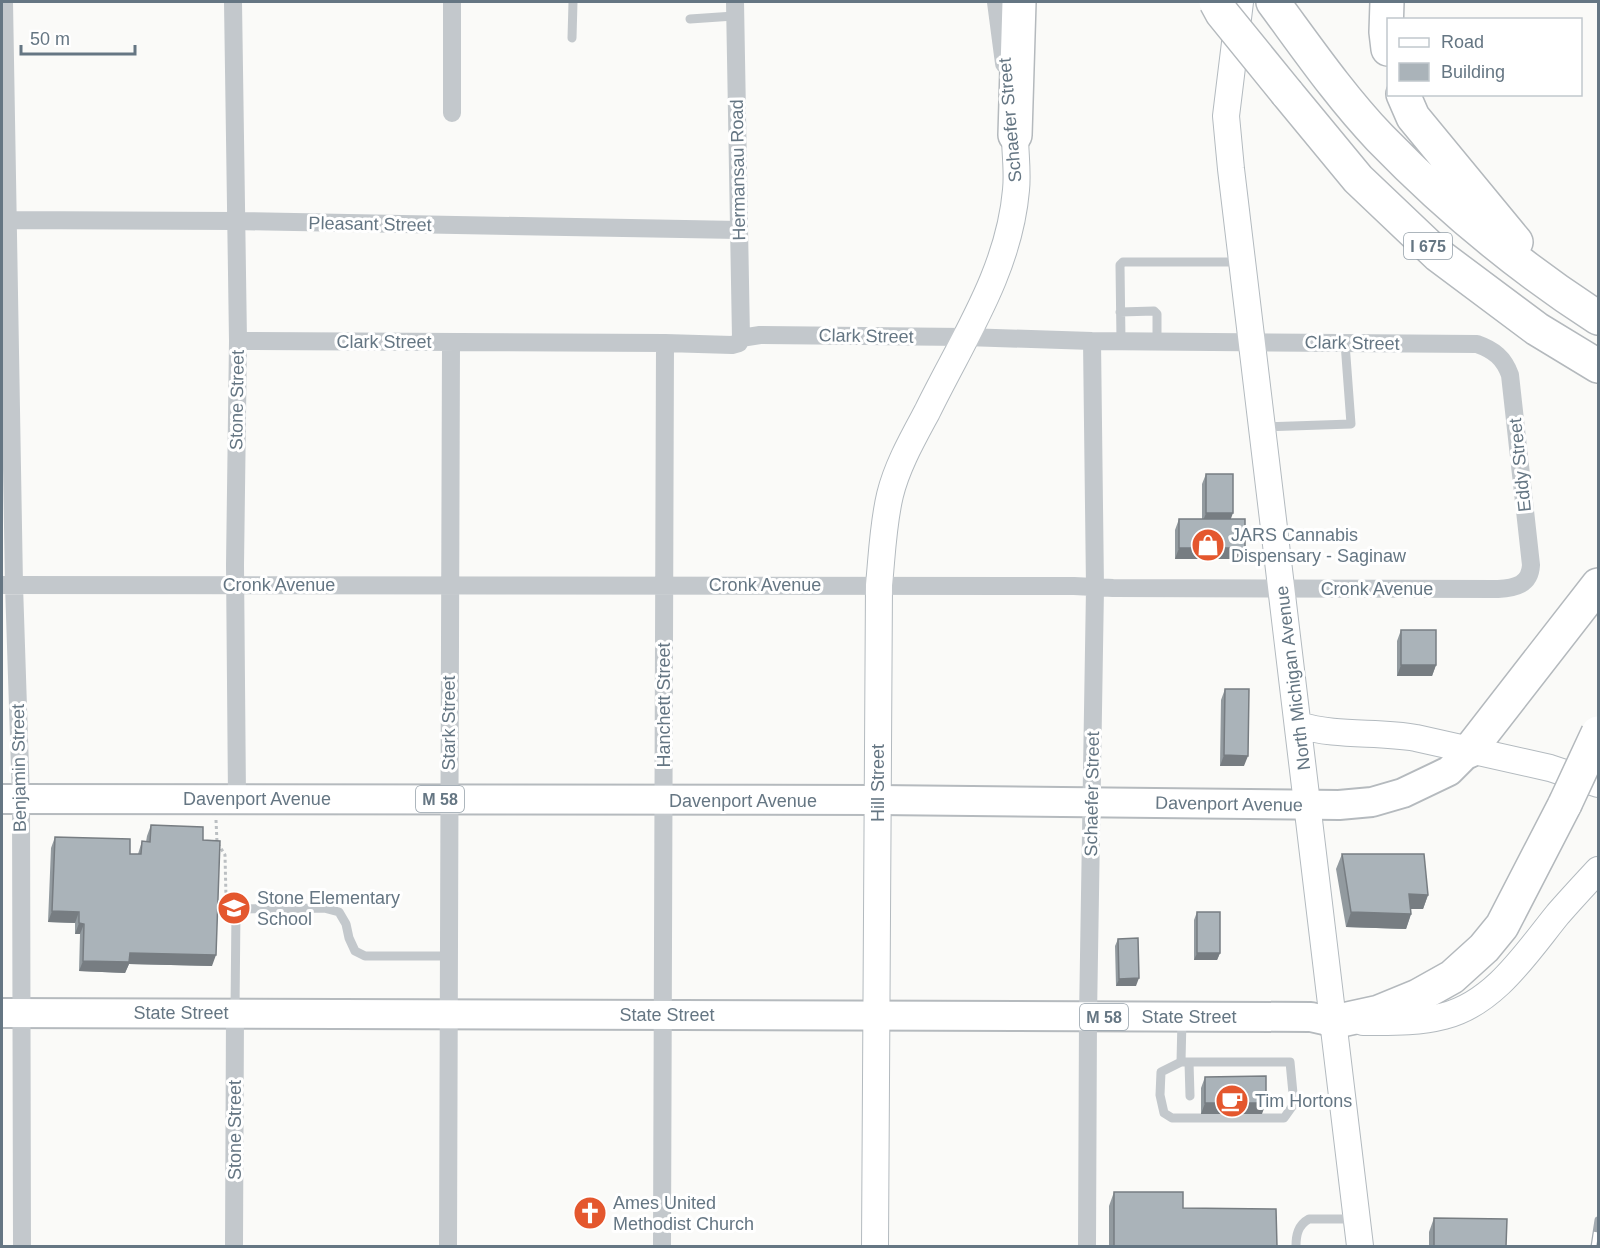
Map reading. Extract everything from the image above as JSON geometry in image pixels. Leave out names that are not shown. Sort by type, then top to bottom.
[{"type":"highway","points":[[1015,135],[1019,2]]},
{"type":"highway","name":"I 675","points":[[1216,2],[1222,13],[1358,178],[1438,255],[1537,328],[1599,366]]},
{"type":"highway","name":"I 675","points":[[1272,2],[1322,68],[1379,136],[1453,210],[1558,292],[1599,318]]},
{"type":"highway","points":[[1387,2],[1387,38]]},
{"type":"highway","points":[[1404,96],[1413,117],[1558,292]]},
{"type":"highway","points":[[1469,751],[1599,585]]},
{"type":"highway","points":[[1333,1022],[1379,1012],[1418,996],[1452,976],[1484,948],[1502,926],[1599,733]]},
{"type":"main road","name":"North Michigan Avenue","points":[[1240,2],[1226,116],[1260,427],[1299,725],[1360,1246]]},
{"type":"main road","name":"Schaefer Street","points":[[966,337],[990,289],[1010,230],[1016,189],[1015,135]]},
{"type":"main road","name":"Hill Street","points":[[875,1246],[879,585],[890,494],[905,455],[966,337]]},
{"type":"main road","points":[[1299,725],[1317,731],[1394,734],[1550,768],[1599,784]]},
{"type":"main road","name":"Davenport Avenue","points":[[11,799],[226,809],[449,799],[878,800],[1339,806],[1372,802],[1402,793],[1449,771],[1469,751]]},
{"type":"main road","points":[[1333,1022],[1412,1023],[1447,1016],[1482,998],[1527,954],[1572,898],[1599,870]]},
{"type":"main road","name":"State Street","points":[[12,1013],[1182,1016],[1311,1017],[1333,1022]]},
{"type":"street","name":"Benjamin Street","points":[[4,2],[12,1013],[22,1246]]},
{"type":"street","name":"Stone Street","points":[[226,809],[237,585],[235,566],[238,341],[233,2]]},
{"type":"street","points":[[452,2],[452,113]]},
{"type":"street","name":"Schaefer Street","points":[[998,2],[1015,135]]},
{"type":"street","name":"Hermansau Road","points":[[734,9],[741,338]]},
{"type":"street","name":"Pleasant Street","points":[[4,220],[235,221],[739,230]]},
{"type":"street","name":"Clark Street","points":[[238,341],[732,345],[740,343],[741,338],[760,335],[1092,341],[1477,344],[1496,352]]},
{"type":"street","name":"Schaefer Street","points":[[1087,1246],[1095,588],[1092,341]]},
{"type":"street","name":"Stark Street","points":[[448,1246],[451,343]]},
{"type":"street","name":"Hanchett Street","points":[[662,1246],[665,343]]},
{"type":"street","name":"Eddy Street","points":[[1496,352],[1505,362],[1510,375],[1532,565],[1531,574],[1526,580]]},
{"type":"street","name":"Cronk Avenue","points":[[8,585],[1074,585],[1095,588],[1282,590],[1498,589],[1515,588],[1526,580]]},
{"type":"street","name":"Stone Street","points":[[234,1246],[235,1013]]},
{"type":"lane","points":[[572,38],[573,2]]},
{"type":"lane","points":[[690,19],[734,9]]},
{"type":"lane","points":[[1121,341],[1120,266],[1123,262],[1242,262]]},
{"type":"lane","points":[[1120,312],[1154,311],[1157,314],[1157,341]]},
{"type":"lane","points":[[1260,427],[1351,424],[1346,343]]},
{"type":"lane","points":[[235,1013],[237,909],[324,908],[339,912],[346,924],[355,951],[365,957],[449,957]]},
{"type":"lane","points":[[1182,1016],[1190,1096]]},
{"type":"lane","points":[[1185,1062],[1290,1062],[1294,1104],[1284,1118],[1172,1118],[1164,1113],[1160,1095],[1161,1072],[1185,1062]]},
{"type":"lane","points":[[1294,1104],[1342,1102]]},
{"type":"lane","points":[[1296,1246],[1297,1232],[1309,1219],[1356,1219]]},
{"type":"path","points":[[226,809],[217,842],[225,855],[226,897]]},
{"type":"building","points":[[1206,474],[1233,474],[1233,513],[1206,513]]},
{"type":"building","points":[[1179,519],[1245,519],[1245,548],[1179,548]]},
{"type":"building","points":[[1401,630],[1436,630],[1436,665],[1401,665]]},
{"type":"building","points":[[1225,689],[1249,689],[1248,756],[1224,755]]},
{"type":"building","points":[[151,825],[203,827],[203,840],[220,841],[216,955],[130,953],[129,962],[83,961],[84,924],[79,923],[79,912],[52,911],[55,837],[130,839],[130,854],[141,854],[142,841],[150,842]]},
{"type":"building","points":[[1342,854],[1424,854],[1428,895],[1409,894],[1411,914],[1351,912]]},
{"type":"building","points":[[1197,912],[1220,912],[1220,953],[1197,953]]},
{"type":"building","points":[[1138,938],[1139,978],[1119,979],[1118,939]]},
{"type":"building","points":[[1266,1076],[1266,1103],[1205,1103],[1205,1077]]},
{"type":"building","points":[[1114,1192],[1183,1192],[1183,1208],[1276,1209],[1277,1246],[1114,1246]]},
{"type":"building","points":[[1434,1218],[1507,1219],[1506,1246],[1434,1246]]},
{"type":"railway","points":[[1594,1246],[1598,1220]]},
{"type":"place","name":"JARS Cannabis Dispensary - Saginaw","points":[[1208,545]]},
{"type":"place","name":"Stone Elementary School","points":[[234,908]]},
{"type":"place","name":"Tim Hortons","points":[[1232,1101]]},
{"type":"place","name":"Ames United Methodist Church","points":[[590,1213]]}]
